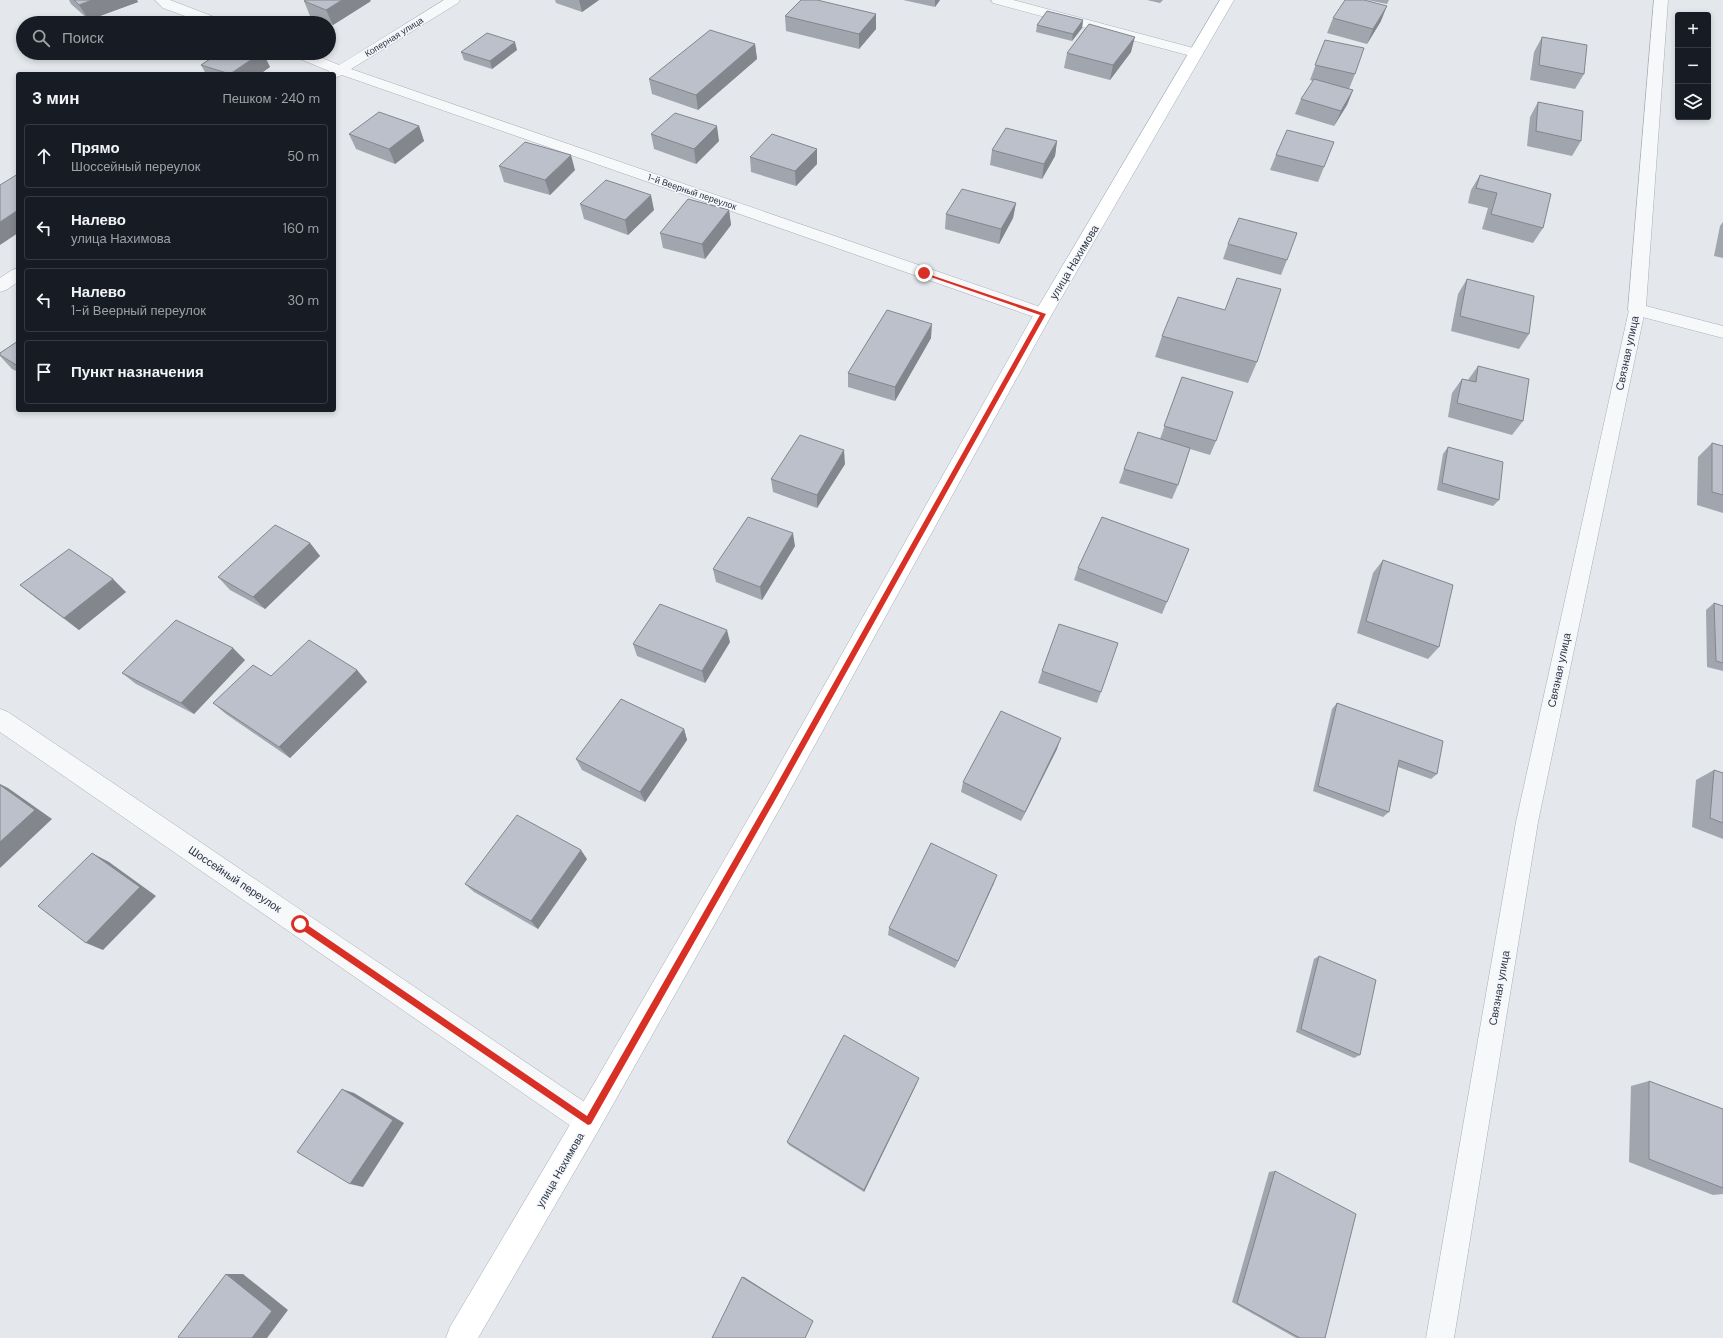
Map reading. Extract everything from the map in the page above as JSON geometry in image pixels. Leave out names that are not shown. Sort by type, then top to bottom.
[{"type":"main road","name":"улица Нахимова","points":[[461,1338],[588,1121],[780,786],[1043,314],[1227,0]]},
{"type":"street","points":[[162,0],[168,5],[198,16]]},
{"type":"street","name":"Коперная улица","points":[[337,72],[453,0]]},
{"type":"street","points":[[998,0],[1196,53]]},
{"type":"street","name":"Связная улица","points":[[1636,310],[1661,0]]},
{"type":"street","name":"1-й Веерный переулок","points":[[312,60],[337,72],[1043,314]]},
{"type":"street","points":[[0,286],[16,275]]},
{"type":"street","points":[[1636,310],[1723,332]]},
{"type":"street","name":"Шоссейный переулок","points":[[0,718],[588,1121]]},
{"type":"lane","name":"Связная улица","points":[[1440,1338],[1526,822],[1636,310]]},
{"type":"building","points":[[74,0],[92,0],[79,5]]},
{"type":"building","points":[[342,0],[326,10],[304,1]]},
{"type":"building","points":[[801,0],[817,0],[876,14],[859,34],[785,16]]},
{"type":"building","points":[[1345,0],[1364,0],[1387,6],[1373,29],[1333,18]]},
{"type":"building","points":[[1047,11],[1083,20],[1073,34],[1037,25]]},
{"type":"building","points":[[1089,24],[1135,37],[1113,65],[1067,53]]},
{"type":"building","points":[[710,30],[755,44],[696,95],[649,79]]},
{"type":"building","points":[[487,33],[515,42],[490,61],[461,52]]},
{"type":"building","points":[[1542,37],[1587,45],[1584,74],[1539,65]]},
{"type":"building","points":[[1325,40],[1364,48],[1355,74],[1315,65]]},
{"type":"building","points":[[208,60],[251,60],[233,72],[224,72],[201,65]]},
{"type":"building","points":[[1314,79],[1353,90],[1341,111],[1301,99]]},
{"type":"building","points":[[1538,102],[1583,111],[1581,141],[1536,131]]},
{"type":"building","points":[[379,112],[419,126],[389,149],[349,134]]},
{"type":"building","points":[[675,113],[717,126],[694,149],[651,134]]},
{"type":"building","points":[[1006,128],[1057,141],[1044,164],[992,150]]},
{"type":"building","points":[[1287,130],[1334,142],[1324,167],[1276,155]]},
{"type":"building","points":[[772,134],[817,149],[795,171],[750,157]]},
{"type":"building","points":[[525,142],[571,155],[545,180],[499,166]]},
{"type":"building","points":[[16,175],[16,211],[0,222],[0,185]]},
{"type":"building","points":[[1480,175],[1551,194],[1543,228],[1491,214],[1497,193],[1476,188]]},
{"type":"building","points":[[606,180],[651,195],[625,220],[580,204]]},
{"type":"building","points":[[962,189],[1016,203],[1001,229],[946,214]]},
{"type":"building","points":[[688,199],[729,210],[702,244],[660,233]]},
{"type":"building","points":[[1239,218],[1297,233],[1287,260],[1228,244]]},
{"type":"building","points":[[1237,278],[1281,289],[1257,362],[1162,336],[1178,297],[1225,310]]},
{"type":"building","points":[[1467,279],[1534,296],[1529,334],[1460,316]]},
{"type":"building","points":[[887,310],[932,324],[895,387],[848,373]]},
{"type":"building","points":[[16,342],[16,365],[0,355],[0,353]]},
{"type":"building","points":[[1478,366],[1529,379],[1523,421],[1457,403],[1462,379],[1476,382]]},
{"type":"building","points":[[1182,377],[1233,392],[1216,441],[1164,426]]},
{"type":"building","points":[[1138,432],[1190,448],[1178,485],[1124,469]]},
{"type":"building","points":[[800,435],[844,450],[817,495],[771,479]]},
{"type":"building","points":[[1712,443],[1723,446],[1723,495],[1712,492]]},
{"type":"building","points":[[1448,447],[1503,462],[1499,500],[1442,483]]},
{"type":"building","points":[[748,517],[793,533],[760,587],[713,569]]},
{"type":"building","points":[[1102,517],[1189,549],[1167,602],[1078,568]]},
{"type":"building","points":[[275,525],[310,543],[253,597],[218,577]]},
{"type":"building","points":[[69,549],[113,579],[64,618],[20,585]]},
{"type":"building","points":[[1383,560],[1453,585],[1439,647],[1366,621]]},
{"type":"building","points":[[1714,603],[1723,606],[1723,663],[1716,661]]},
{"type":"building","points":[[660,604],[727,630],[702,671],[633,644]]},
{"type":"building","points":[[176,620],[233,648],[181,703],[122,673]]},
{"type":"building","points":[[1059,624],[1118,643],[1101,692],[1042,671]]},
{"type":"building","points":[[309,640],[357,670],[279,747],[213,703],[253,665],[271,676]]},
{"type":"building","points":[[621,699],[684,729],[640,792],[576,759]]},
{"type":"building","points":[[1337,703],[1443,741],[1437,774],[1399,760],[1389,812],[1318,786]]},
{"type":"building","points":[[1001,711],[1061,738],[1025,812],[963,782]]},
{"type":"building","points":[[1714,770],[1723,773],[1723,823],[1710,818]]},
{"type":"building","points":[[0,785],[35,810],[0,842]]},
{"type":"building","points":[[517,815],[581,850],[531,921],[465,884]]},
{"type":"building","points":[[931,843],[997,875],[958,961],[889,928]]},
{"type":"building","points":[[92,853],[140,887],[86,943],[38,906]]},
{"type":"building","points":[[1319,956],[1376,980],[1360,1055],[1301,1029]]},
{"type":"building","points":[[844,1035],[919,1078],[864,1190],[787,1142]]},
{"type":"building","points":[[1649,1081],[1723,1109],[1723,1188],[1649,1159]]},
{"type":"building","points":[[342,1089],[393,1120],[350,1184],[297,1152]]},
{"type":"building","points":[[1275,1171],[1356,1214],[1325,1338],[1300,1338],[1237,1303]]},
{"type":"building","points":[[226,1274],[272,1311],[252,1338],[178,1337]]},
{"type":"building","points":[[742,1277],[813,1321],[805,1338],[712,1338]]},
{"type":"route","points":[[300,924],[588,1121],[776,793],[1043,314],[924,273]]}]
